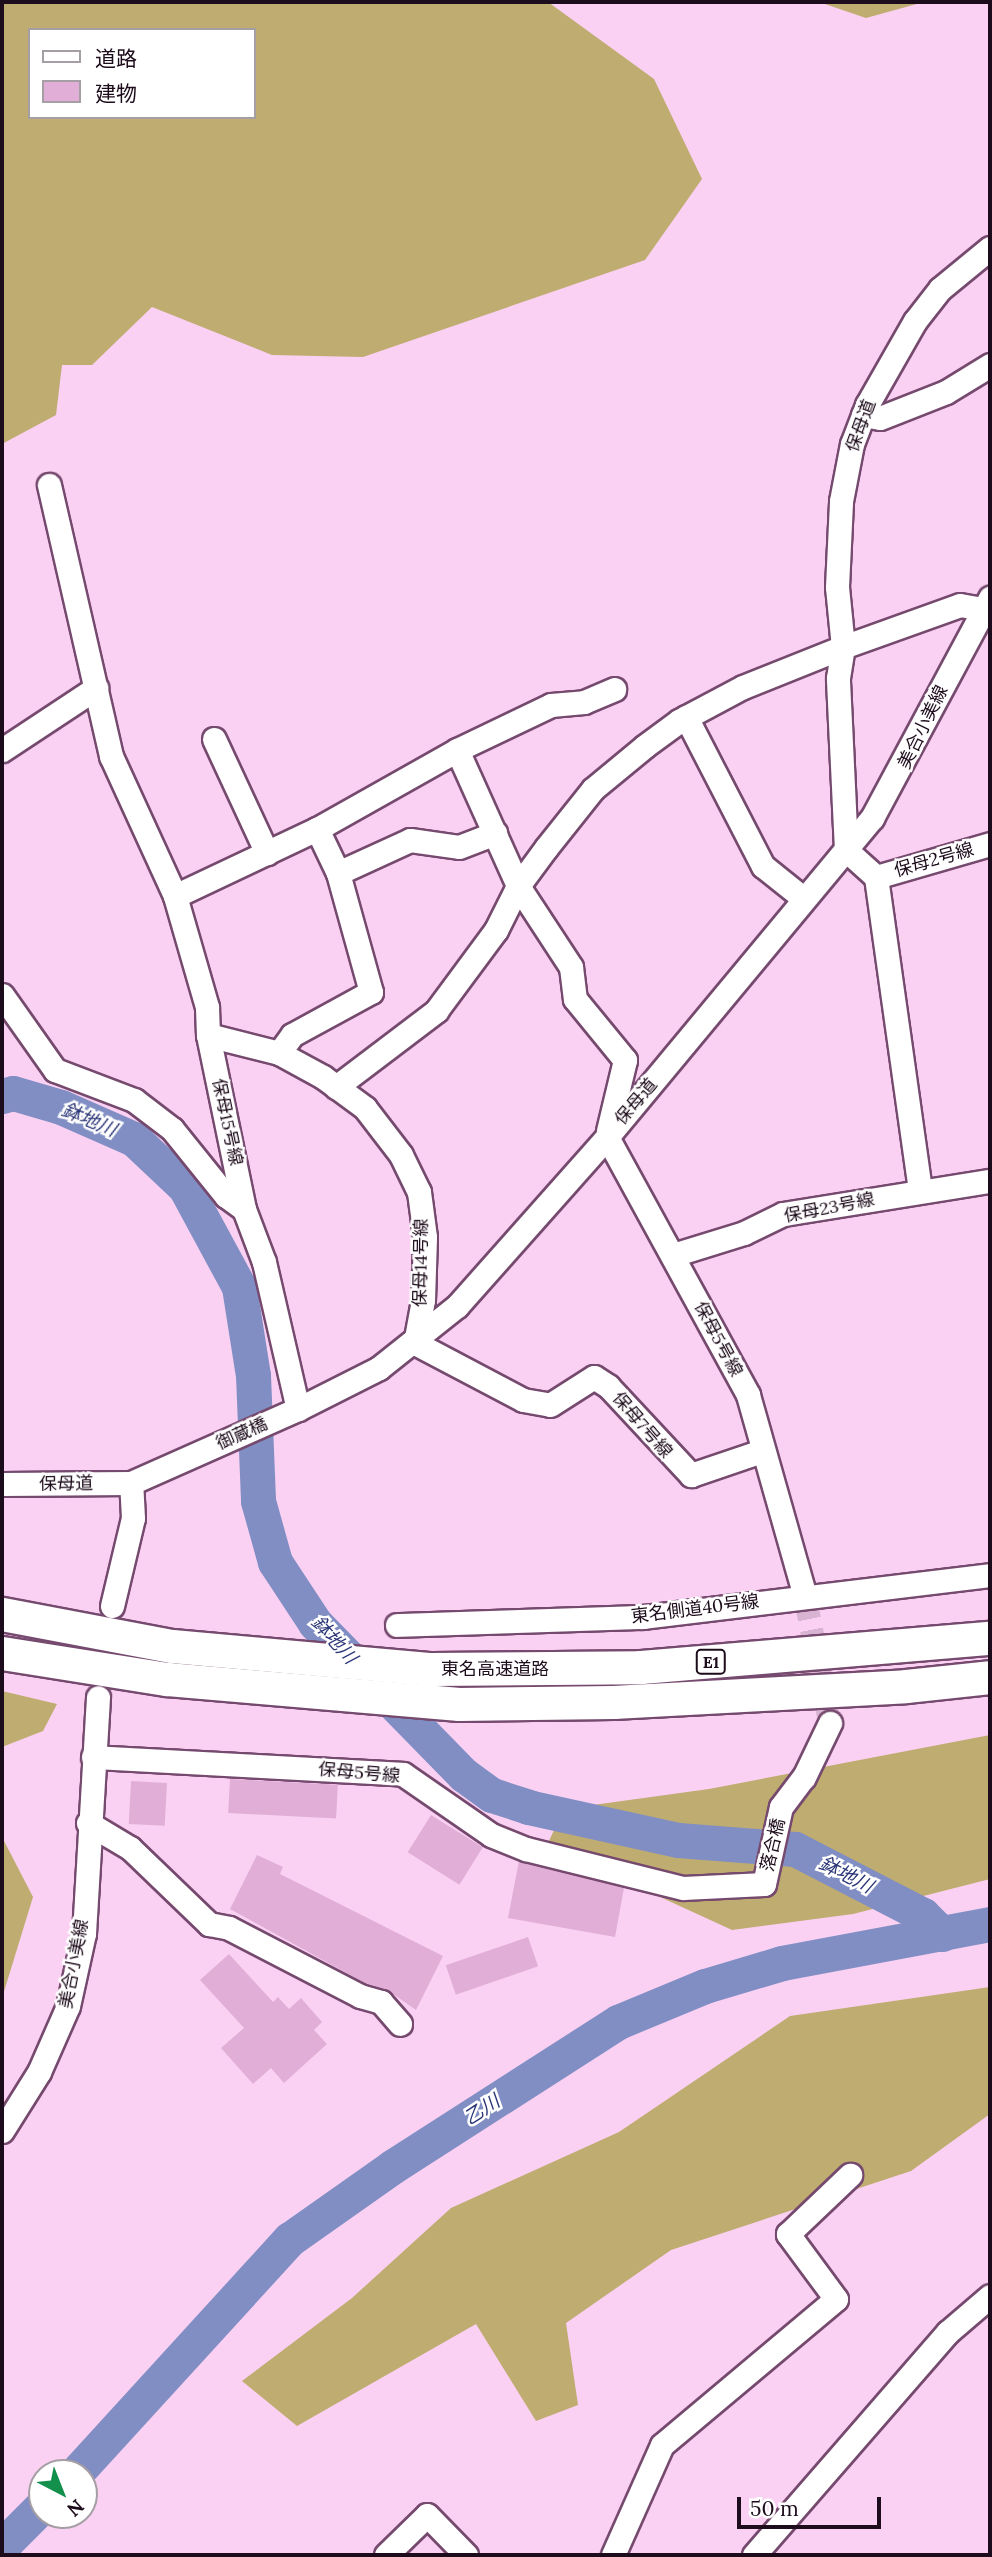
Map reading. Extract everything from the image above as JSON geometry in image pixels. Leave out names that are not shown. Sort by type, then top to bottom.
[{"type":"highway","name":"東名高速道路","points":[[2,1614],[172,1646],[431,1669],[641,1667],[990,1638]]},
{"type":"highway","name":"東名高速道路","points":[[2,1653],[167,1679],[342,1697],[459,1703],[613,1702],[906,1686],[990,1677]]},
{"type":"street","name":"保母道","points":[[289,1414],[379,1368],[415,1343],[478,1284],[607,1138],[803,898],[846,850],[838,678],[843,647],[837,587],[841,502],[863,415],[915,321],[940,289],[990,248]]},
{"type":"street","points":[[863,415],[880,418],[902,410],[946,392],[990,365]]},
{"type":"street","name":"保母15号線","points":[[49,485],[111,756],[175,897],[208,1007],[208,1035],[244,1209],[264,1262],[289,1414]]},
{"type":"street","points":[[336,1087],[436,1011],[496,930],[518,886],[593,789],[686,717],[743,687],[843,647],[960,605],[987,603]]},
{"type":"street","name":"美合小美線","points":[[846,850],[899,776],[987,603]]},
{"type":"street","points":[[2,750],[96,688]]},
{"type":"street","points":[[175,897],[317,829],[457,750],[551,705],[584,702],[614,689]]},
{"type":"street","points":[[686,717],[764,866],[803,898]]},
{"type":"street","points":[[214,739],[267,853]]},
{"type":"street","points":[[457,750],[518,886],[571,967],[575,999],[625,1059],[607,1138]]},
{"type":"street","points":[[279,1053],[292,1035],[371,992],[338,873],[317,829]]},
{"type":"street","points":[[338,873],[410,840],[459,847],[495,833]]},
{"type":"street","name":"保母2号線","points":[[846,850],[876,877],[990,844]]},
{"type":"street","points":[[876,877],[920,1191]]},
{"type":"street","points":[[2,995],[55,1070],[134,1100],[172,1129],[226,1196],[244,1209]]},
{"type":"street","name":"保母14号線","points":[[208,1035],[279,1053],[336,1087],[365,1108],[401,1155],[419,1192],[425,1237],[423,1300],[415,1343]]},
{"type":"street","name":"保母5号線","points":[[607,1138],[748,1395],[805,1596]]},
{"type":"street","name":"保母23号線","points":[[673,1255],[744,1233],[783,1214],[990,1181]]},
{"type":"street","name":"保母7号線","points":[[415,1343],[523,1400],[551,1405],[594,1377],[608,1386],[691,1475],[762,1451]]},
{"type":"street","name":"御蔵橋","points":[[131,1483],[289,1414]]},
{"type":"street","name":"保母道","points":[[2,1484],[131,1483]]},
{"type":"street","points":[[112,1606],[133,1518],[131,1483]]},
{"type":"street","name":"東名側道40号線","points":[[397,1625],[643,1617],[990,1575]]},
{"type":"street","name":"美合小美線","points":[[2,2131],[39,2072],[68,2006],[83,1933],[98,1696]]},
{"type":"street","name":"落合橋","points":[[764,1884],[781,1807],[804,1777],[830,1723]]},
{"type":"street","name":"保母5号線","points":[[93,1757],[403,1774],[491,1835],[526,1849],[684,1888],[764,1884]]},
{"type":"street","points":[[88,1823],[130,1848],[209,1924],[229,1928],[359,1996],[381,2002],[400,2024]]},
{"type":"street","points":[[613,2555],[662,2445],[836,2299],[788,2234],[850,2175]]},
{"type":"street","points":[[754,2555],[948,2332],[990,2296]]},
{"type":"street","points":[[386,2555],[427,2515],[466,2555]]},
{"type":"shaded area","points":[[2,2],[548,2],[654,79],[702,179],[645,260],[363,357],[272,355],[152,307],[92,365],[62,365],[56,415],[2,444]]},
{"type":"shaded area","points":[[819,2],[924,2],[866,18]]},
{"type":"shaded area","points":[[2,1691],[57,1704],[43,1731],[2,1747]]},
{"type":"shaded area","points":[[990,1735],[990,1879],[853,1914],[732,1930],[547,1845],[564,1809],[709,1789]]},
{"type":"shaded area","points":[[2,1837],[33,1897],[2,1998]]},
{"type":"shaded area","points":[[990,1987],[990,2114],[911,2171],[671,2250],[566,2323],[578,2405],[536,2421],[476,2324],[297,2426],[242,2381],[352,2298],[451,2208],[619,2132],[790,2016]]},
{"type":"building","points":[[230,1779],[338,1785],[336,1819],[228,1813]]},
{"type":"building","points":[[131,1781],[167,1783],[165,1826],[129,1824]]},
{"type":"building","points":[[431,1815],[483,1847],[459,1885],[408,1852]]},
{"type":"building","points":[[257,1855],[283,1867],[280,1874],[443,1956],[416,2010],[386,1989],[365,1983],[230,1909]]},
{"type":"building","points":[[519,1861],[624,1888],[615,1937],[508,1918]]},
{"type":"building","points":[[528,1937],[538,1966],[456,1995],[446,1965]]},
{"type":"building","points":[[229,1954],[273,2002],[278,1997],[289,2009],[301,1998],[322,2022],[314,2030],[327,2044],[284,2083],[271,2068],[253,2084],[221,2048],[244,2028],[200,1980]]},
{"type":"waterway","name":"鉢地川","points":[[2,1096],[13,1093],[61,1107],[134,1139],[185,1187],[239,1287],[253,1375],[258,1501],[275,1562],[315,1623],[464,1775],[492,1795],[528,1807],[678,1840],[795,1849],[923,1915],[942,1934]]},
{"type":"waterway","name":"乙川","points":[[89,2459],[290,2239],[392,2167],[618,2022],[705,1986],[782,1963],[990,1924]]},
{"type":"waterway","name":"乙川","points":[[2,2546],[28,2520]]},
{"type":"tunnel","points":[[805,1596],[830,1723]]}]
